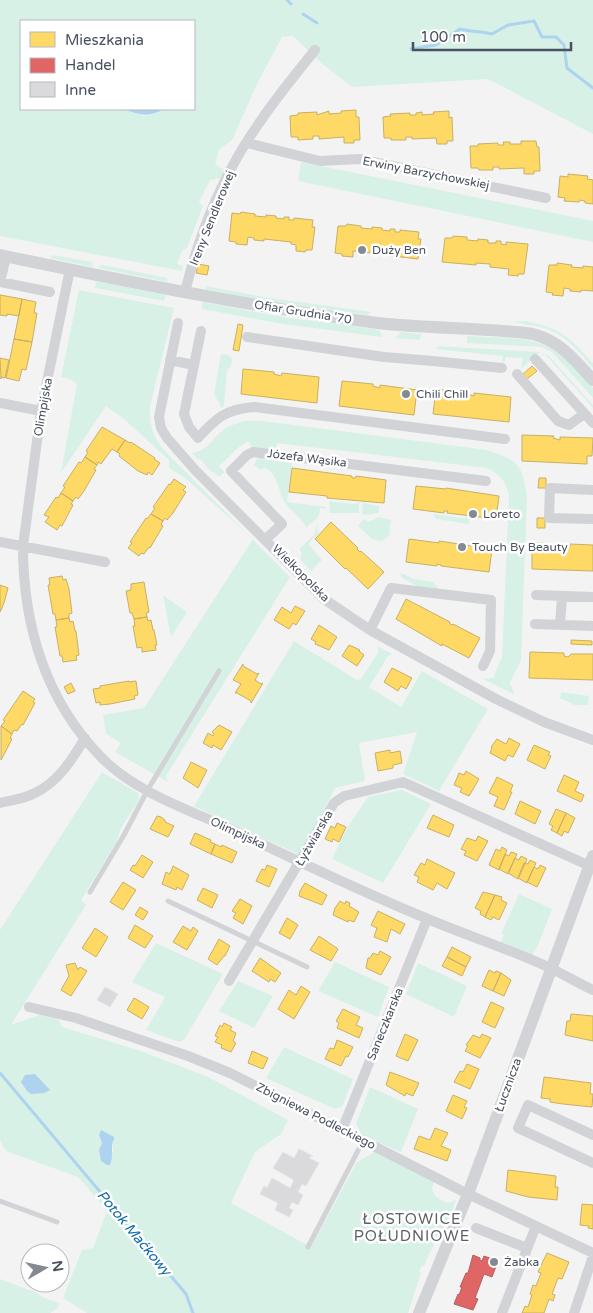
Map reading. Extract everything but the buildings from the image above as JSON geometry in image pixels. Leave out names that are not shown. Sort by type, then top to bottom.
[{"type":"street","name":"Ireny Sendlerowej","points":[[185,292],[196,251],[217,198],[246,142],[315,50]]},
{"type":"street","name":"Erwiny Barzychowskiej","points":[[246,142],[320,161],[358,159],[546,198]]},
{"type":"street","name":"Ofiar Grudnia '70","points":[[3,256],[297,312],[377,323],[533,334],[546,337],[570,354],[593,380]]},
{"type":"street","points":[[3,256],[0,282],[50,292]]},
{"type":"street","name":"Olimpijska","points":[[70,269],[41,410],[22,546],[31,626],[38,653],[60,704],[85,738],[120,775],[300,863],[427,919],[550,968],[593,990]]},
{"type":"street","name":"Wielkopolska","points":[[178,323],[159,417],[161,428],[166,438],[196,471],[324,599],[370,630],[496,699],[544,722],[593,740]]},
{"type":"street","points":[[201,331],[184,414],[189,427],[198,438],[212,422],[227,412],[238,408],[254,407],[504,439]]},
{"type":"street","points":[[247,336],[384,357],[433,360],[502,368]]},
{"type":"street","points":[[535,359],[593,423]]},
{"type":"street","points":[[170,360],[194,365]]},
{"type":"street","points":[[517,374],[558,421],[569,425],[584,414]]},
{"type":"street","points":[[0,403],[41,410]]},
{"type":"street","name":"Józefa Wąsika","points":[[266,539],[282,524],[231,471],[247,455],[253,452],[486,481]]},
{"type":"street","points":[[593,490],[550,488],[549,518],[593,520]]},
{"type":"street","points":[[0,542],[105,562]]},
{"type":"street","points":[[370,630],[391,588],[491,600],[490,651],[483,666]]},
{"type":"street","points":[[536,595],[593,597]]},
{"type":"street","points":[[560,625],[562,596]]},
{"type":"street","points":[[535,624],[593,626]]},
{"type":"street","points":[[0,803],[23,798],[46,786],[71,762],[85,738]]},
{"type":"street","name":"Łyżwiarska","points":[[229,981],[334,803],[344,796],[403,782],[591,861]]},
{"type":"street","name":"Łucznicza","points":[[419,1313],[468,1194],[591,861]]},
{"type":"street","name":"Saneczkarska","points":[[342,1130],[427,919]]},
{"type":"street","name":"Zbigniewa Podleckiego","points":[[29,1007],[76,1018],[188,1056],[230,1073],[593,1255]]},
{"type":"street","points":[[593,1135],[528,1105],[518,1128],[593,1163]]},
{"type":"street","points":[[502,1313],[536,1226]]},
{"type":"street","points":[[476,1228],[527,1248]]},
{"type":"street","points":[[574,1313],[593,1255]]},
{"type":"lane","points":[[90,892],[219,671]]},
{"type":"lane","points":[[168,901],[307,968]]},
{"type":"lane","points":[[308,1247],[363,1140]]},
{"type":"lane","points":[[0,1201],[57,1222]]},
{"type":"green space","points":[[0,0],[593,0],[593,134],[488,79],[352,87],[320,62],[293,36],[282,37],[257,84],[232,140],[219,150],[215,164],[227,172],[221,178],[210,180],[199,202],[203,206],[187,248],[182,251],[177,264],[183,266],[182,271],[0,236]]},
{"type":"green space","points":[[301,162],[593,221],[593,242],[298,181]]},
{"type":"green space","points":[[52,255],[92,262],[93,267],[50,258]]},
{"type":"green space","points":[[103,265],[167,278],[168,282],[99,268],[99,266]]},
{"type":"green space","points":[[96,281],[166,295],[164,301],[95,288]]},
{"type":"green space","points":[[206,286],[270,298],[372,312],[367,315],[266,301],[205,289]]},
{"type":"green space","points":[[79,290],[174,308],[150,407],[152,429],[163,449],[247,533],[185,478],[169,468],[169,460],[124,419],[106,406],[61,473],[77,384],[70,379],[61,377]]},
{"type":"green space","points":[[202,302],[283,317],[375,329],[380,331],[382,337],[283,324],[202,309]]},
{"type":"green space","points":[[527,321],[564,335],[593,363],[593,368],[571,344],[552,331],[512,322]]},
{"type":"green space","points":[[401,332],[422,335],[419,340],[395,338]]},
{"type":"green space","points":[[467,336],[514,338],[548,347],[563,356],[581,374],[593,388],[593,398],[552,352],[541,347],[467,343]]},
{"type":"green space","points":[[437,346],[540,352],[521,368],[523,358],[505,357],[505,362],[502,362],[503,356],[436,349]]},
{"type":"green space","points":[[544,353],[548,355],[593,405],[593,408],[545,354],[537,360]]},
{"type":"green space","points":[[221,354],[228,355],[232,359],[231,366],[227,370],[224,406],[222,408],[214,394]]},
{"type":"green space","points":[[245,421],[263,421],[487,450],[506,457],[517,465],[523,477],[527,497],[521,660],[510,683],[515,695],[483,679],[493,678],[502,657],[509,495],[504,482],[499,476],[487,468],[277,443],[276,450],[252,449],[249,441],[239,447],[219,466],[225,472],[219,477],[212,471],[212,473],[192,453],[202,450],[226,428]]},
{"type":"green space","points":[[258,457],[292,463],[287,502],[326,507],[326,509],[320,508],[319,516],[307,528],[283,500],[273,474],[264,468],[261,470],[254,465]]},
{"type":"green space","points":[[329,501],[359,503],[359,513],[330,513]]},
{"type":"green space","points":[[363,503],[379,506],[379,513],[364,515],[362,513]]},
{"type":"green space","points":[[433,514],[469,519],[469,524],[436,519]]},
{"type":"green space","points":[[379,517],[391,520],[389,536],[382,541],[372,539],[358,526],[364,519],[368,522]]},
{"type":"green space","points":[[317,524],[318,534],[309,545],[322,560],[311,571],[300,559],[302,552],[300,548],[314,535]]},
{"type":"green space","points":[[253,539],[290,577],[166,776],[168,782],[115,752],[121,743],[106,734],[103,715],[144,708]]},
{"type":"green space","points":[[400,573],[415,579],[433,582],[439,589],[419,587],[402,578]]},
{"type":"green space","points":[[163,595],[187,612],[171,637]]},
{"type":"green space","points":[[294,641],[357,680],[361,679],[379,651],[377,646],[392,654],[388,656],[369,687],[401,707],[422,671],[488,709],[439,791],[403,774],[417,732],[359,743],[365,781],[335,788],[300,855],[194,806]]},
{"type":"green space","points":[[561,692],[589,696],[588,705],[575,705],[560,698]]},
{"type":"green space","points":[[102,772],[138,793],[139,800],[121,828],[116,843],[81,900],[86,905],[11,1025],[42,1014],[59,1020],[62,1027],[138,1050],[206,1076],[288,1120],[281,1134],[255,1152],[231,1203],[311,1247],[357,1162],[375,1152],[434,1181],[432,1189],[436,1197],[448,1203],[456,1200],[424,1266],[422,1266],[419,1272],[421,1273],[408,1313],[87,1313],[63,1298],[65,1293],[70,1293],[70,1280],[82,1250],[93,1248],[107,1211],[78,1177],[6,1151],[0,1140],[0,930]],"holes":[[[104,1131],[113,1140],[113,1151],[101,1160],[99,1150],[102,1143],[99,1135]]]},
{"type":"green space","points":[[402,790],[431,804],[383,883],[332,859],[347,828],[368,797]]},
{"type":"green space","points":[[519,894],[552,909],[532,956],[501,942],[504,935],[501,934]]},
{"type":"green space","points":[[156,943],[223,974],[184,1040],[179,1042],[146,1030],[165,997],[132,982]]},
{"type":"green space","points":[[335,962],[389,987],[378,1017],[318,991]]},
{"type":"green space","points":[[418,963],[467,986],[454,1017],[406,994]]},
{"type":"green space","points":[[238,981],[273,996],[254,1028],[219,1011]]},
{"type":"green space","points":[[284,1047],[353,1079],[342,1107],[335,1109],[266,1078]]},
{"type":"green space","points":[[370,1087],[418,1109],[401,1152],[361,1135],[356,1124]]},
{"type":"green space","points":[[0,1279],[20,1286],[20,1293],[36,1293],[44,1298],[60,1303],[57,1309],[50,1313],[0,1313]]},
{"type":"water","points":[[126,110],[162,110],[149,115]]},
{"type":"water","points":[[35,1074],[50,1090],[44,1093],[31,1094],[27,1091],[21,1082],[25,1075]]},
{"type":"water","points":[[101,1130],[114,1137],[110,1165],[101,1161],[99,1150],[102,1143],[99,1135]]},
{"type":"waterway","points":[[287,0],[291,4]]},
{"type":"waterway","points":[[303,14],[317,23]]},
{"type":"waterway","points":[[411,49],[436,45],[460,29],[492,34],[508,25],[534,21],[542,37],[556,37],[564,45],[567,68],[593,88]]},
{"type":"waterway","name":"Potok Maćkowy","points":[[0,1073],[186,1294],[193,1313]]},
{"type":"place","name":"Duży Ben","points":[[362,250]]},
{"type":"place","name":"Chili Chill","points":[[406,394]]},
{"type":"place","name":"Loreto","points":[[473,514]]},
{"type":"place","name":"Touch By Beauty","points":[[462,547]]},
{"type":"place","name":"Żabka","points":[[494,1262]]},
{"type":"district","name":"ŁOSTOWICE POŁUDNIOWE","points":[[412,1228]]}]
